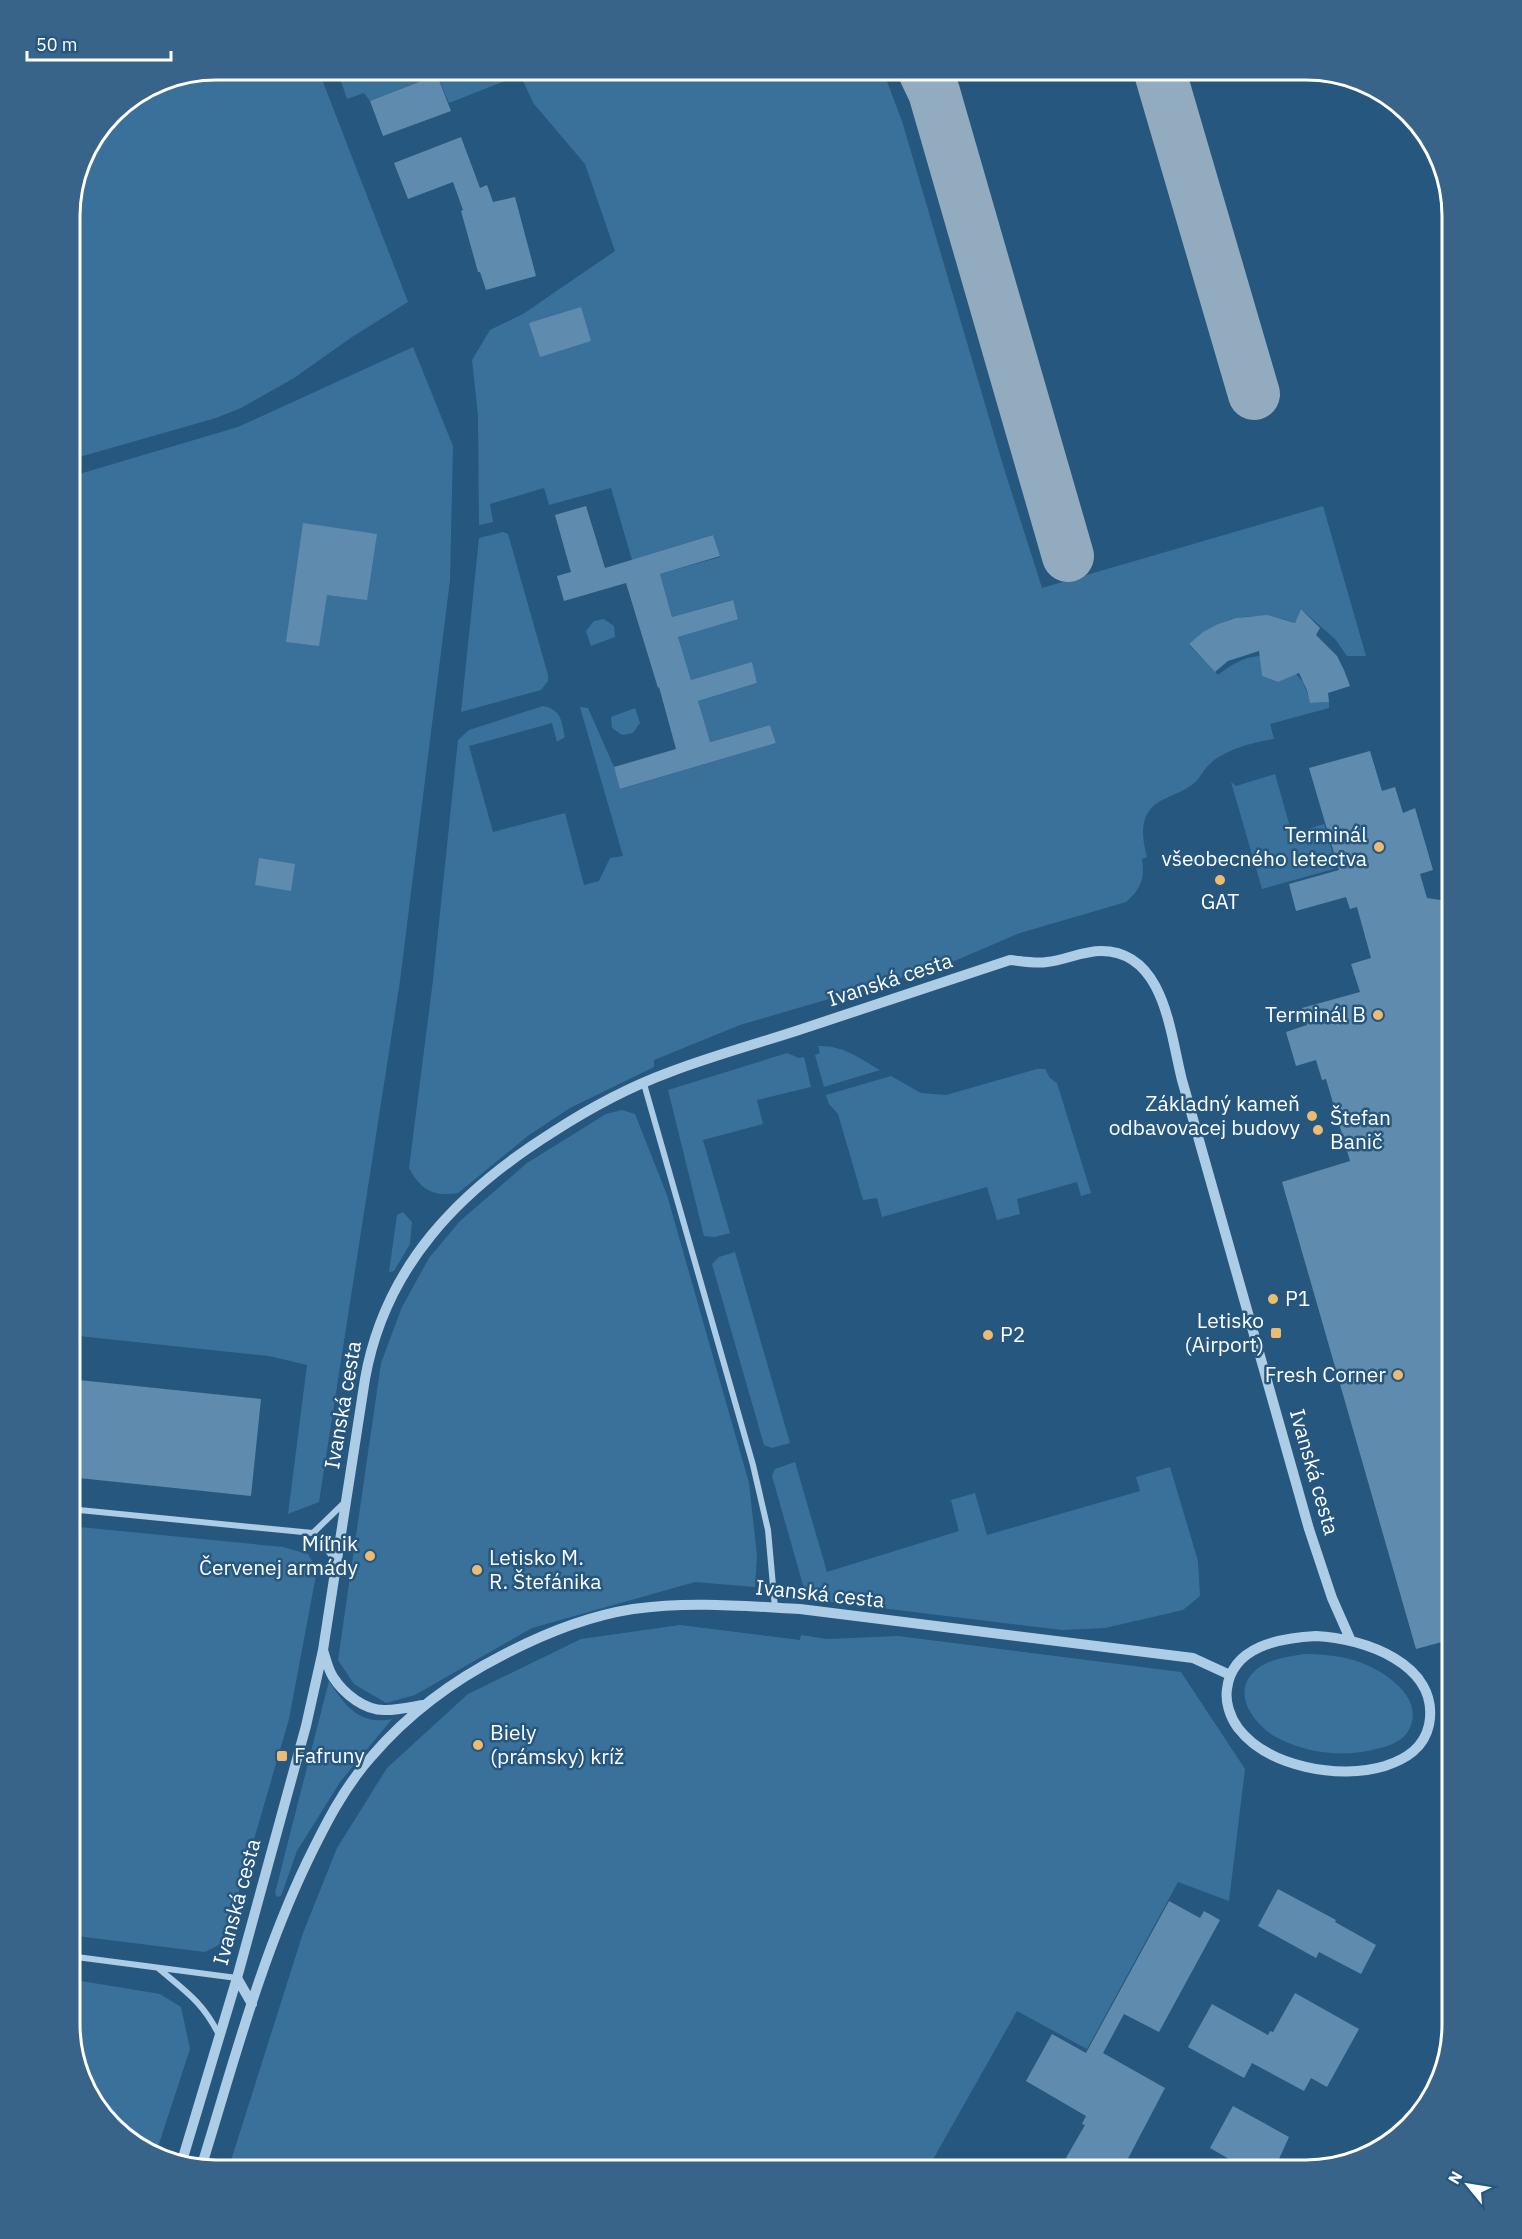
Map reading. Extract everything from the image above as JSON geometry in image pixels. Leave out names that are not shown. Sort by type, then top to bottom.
[{"type":"street","name":"Ivanská cesta","points":[[184,2156],[237,1978],[306,1726],[323,1650],[338,1563],[370,1349],[391,1297],[428,1238],[464,1200],[503,1166],[605,1100],[678,1069],[1010,960],[1045,963],[1100,951],[1123,954],[1144,969],[1152,978],[1164,1006],[1182,1080],[1309,1529],[1332,1598],[1351,1641]]},
{"type":"street","points":[[644,1084],[753,1465],[768,1530],[775,1608]]},
{"type":"street","points":[[313,1533],[347,1500]]},
{"type":"street","points":[[80,1510],[313,1533],[338,1563]]},
{"type":"street","name":"Ivanská cesta","points":[[204,2159],[269,1948],[289,1899],[331,1814],[350,1784],[372,1755],[424,1705],[478,1668],[537,1638],[600,1616],[633,1609],[680,1604],[800,1609],[1193,1658],[1230,1675]]},
{"type":"street","points":[[1316,1636],[1351,1641],[1383,1652],[1413,1673],[1428,1693],[1431,1707],[1430,1722],[1424,1740],[1412,1753],[1384,1766],[1344,1772],[1324,1771],[1290,1762],[1257,1745],[1238,1728],[1226,1697],[1230,1675],[1242,1658],[1250,1652],[1276,1641],[1316,1636]]},
{"type":"street","name":"Ivanská cesta","points":[[323,1650],[333,1676],[348,1694],[360,1703],[375,1709],[387,1710],[424,1705]]},
{"type":"street","points":[[80,1958],[237,1978],[252,2004]]},
{"type":"street","points":[[157,1968],[197,2000],[219,2036]]},
{"type":"shaded area","points":[[322,80],[408,302],[352,337],[294,378],[241,408],[216,418],[80,457],[80,207],[84,181],[102,140],[119,119],[140,102],[164,90],[198,81]]},
{"type":"shaded area","points":[[341,80],[424,80],[370,101],[364,93],[347,99]]},
{"type":"shaded area","points":[[439,80],[507,80],[449,103]]},
{"type":"shaded area","points":[[522,80],[886,80],[902,121],[1002,462],[1042,588],[1323,506],[1366,656],[1347,656],[1335,639],[1301,609],[1295,623],[1266,616],[1252,616],[1212,627],[1189,645],[1218,675],[1238,662],[1260,656],[1262,676],[1278,682],[1296,674],[1303,682],[1311,703],[1329,702],[1329,708],[1270,724],[1274,739],[1247,745],[1220,756],[1192,785],[1155,805],[1149,811],[1144,825],[1147,857],[1142,859],[1141,883],[1126,902],[1020,933],[945,965],[740,1025],[654,1060],[654,1067],[570,1108],[529,1135],[458,1193],[441,1194],[423,1187],[409,1168],[433,980],[458,740],[469,730],[543,706],[557,713],[565,737],[557,742],[552,723],[469,746],[493,832],[565,813],[584,885],[599,881],[610,858],[623,856],[580,707],[588,708],[614,767],[621,789],[776,743],[770,725],[709,742],[698,701],[757,683],[752,663],[691,680],[678,637],[738,618],[732,600],[672,617],[660,574],[720,557],[713,535],[632,560],[611,488],[549,505],[544,488],[490,504],[493,522],[479,525],[478,415],[472,360],[490,330],[523,314],[615,251],[585,164],[534,104]]},
{"type":"shaded area","points":[[413,347],[453,446],[450,580],[400,981],[319,1502],[288,1514],[307,1365],[269,1356],[80,1336],[80,474],[238,427]]},
{"type":"shaded area","points":[[503,532],[508,534],[548,681],[541,690],[461,712],[479,538]]},
{"type":"shaded area","points":[[604,619],[614,626],[615,637],[591,646],[586,631],[594,621]]},
{"type":"shaded area","points":[[635,708],[640,723],[633,733],[622,735],[612,728],[611,717]]},
{"type":"shaded area","points":[[1275,774],[1292,834],[1324,824],[1337,868],[1262,889],[1231,782],[1236,786]]},
{"type":"shaded area","points":[[818,1046],[843,1050],[880,1070],[824,1087],[815,1055],[820,1053]]},
{"type":"shaded area","points":[[787,1053],[799,1058],[804,1057],[811,1087],[757,1100],[763,1124],[703,1140],[730,1233],[715,1237],[704,1236],[668,1090]]},
{"type":"shaded area","points":[[1037,1069],[1045,1069],[1050,1078],[1057,1083],[1091,1193],[1081,1196],[1077,1182],[1017,1199],[1020,1214],[997,1220],[987,1187],[882,1217],[877,1198],[863,1200],[838,1114],[829,1104],[826,1095],[891,1076],[921,1093],[946,1095]]},
{"type":"shaded area","points":[[622,1110],[635,1114],[667,1195],[749,1483],[757,1556],[755,1587],[695,1582],[532,1628],[415,1695],[386,1703],[354,1684],[338,1660],[381,1363],[402,1307],[429,1258],[460,1221],[527,1163],[606,1114]]},
{"type":"shaded area","points":[[403,1212],[412,1222],[410,1244],[394,1271],[389,1272],[397,1215]]},
{"type":"shaded area","points":[[735,1252],[790,1443],[772,1448],[764,1445],[712,1264],[719,1257]]},
{"type":"shaded area","points":[[795,1462],[827,1572],[959,1531],[951,1500],[975,1493],[987,1535],[1140,1491],[1136,1477],[1170,1467],[1198,1561],[1200,1596],[1183,1610],[1105,1628],[1062,1630],[807,1599],[772,1476],[775,1469]]},
{"type":"shaded area","points":[[80,1527],[283,1547],[308,1554],[317,1570],[289,1719],[225,1939],[205,1952],[80,1936]]},
{"type":"shaded area","points":[[680,1625],[800,1640],[801,1635],[827,1639],[898,1636],[1181,1672],[1245,1769],[1229,1901],[1178,1882],[1087,2049],[1017,2011],[933,2160],[231,2159],[303,1933],[337,1848],[387,1768],[468,1694],[581,1639]]},
{"type":"shaded area","points":[[1304,1654],[1319,1654],[1355,1661],[1393,1681],[1409,1699],[1412,1710],[1412,1721],[1407,1733],[1384,1747],[1363,1752],[1337,1753],[1298,1746],[1266,1730],[1258,1723],[1247,1706],[1245,1687],[1249,1678],[1267,1663]]},
{"type":"shaded area","points":[[329,1681],[354,1712],[371,1719],[392,1719],[340,1782],[297,1851],[281,1896],[277,1897],[275,1893]]},
{"type":"shaded area","points":[[80,1981],[160,1994],[181,2007],[190,2049],[158,2146],[140,2137],[119,2120],[98,2091],[90,2075],[81,2041]]},
{"type":"building","points":[[424,80],[439,80],[451,111],[383,136],[370,101]]},
{"type":"building","points":[[461,137],[480,188],[487,185],[493,202],[515,197],[536,276],[486,290],[480,272],[478,272],[461,211],[463,210],[453,182],[408,199],[394,163]]},
{"type":"building","points":[[581,307],[591,341],[540,357],[529,323]]},
{"type":"building","points":[[586,506],[605,568],[713,535],[720,556],[660,574],[672,617],[733,600],[738,619],[678,637],[691,680],[752,662],[757,683],[698,701],[710,742],[770,725],[776,743],[620,789],[614,767],[676,749],[626,583],[564,601],[557,576],[571,572],[555,515]]},
{"type":"building","points":[[303,523],[377,534],[367,600],[327,595],[319,646],[286,642]]},
{"type":"building","points":[[1301,609],[1320,628],[1316,635],[1337,656],[1350,686],[1328,693],[1329,702],[1310,703],[1299,673],[1278,682],[1262,676],[1259,651],[1228,661],[1215,672],[1189,644],[1203,632],[1236,618],[1267,615],[1295,623]]},
{"type":"building","points":[[1370,751],[1382,791],[1395,787],[1403,813],[1415,808],[1433,870],[1420,874],[1427,898],[1442,900],[1442,1642],[1416,1649],[1282,1182],[1350,1161],[1326,1079],[1322,1080],[1316,1060],[1296,1066],[1286,1032],[1307,1025],[1302,1008],[1360,992],[1351,964],[1371,958],[1357,907],[1350,909],[1346,897],[1296,911],[1289,884],[1339,870],[1309,768]]},
{"type":"building","points":[[259,858],[295,864],[291,891],[255,885]]},
{"type":"building","points":[[80,1380],[261,1399],[251,1496],[80,1478]]},
{"type":"building","points":[[1278,1889],[1336,1920],[1335,1922],[1376,1945],[1361,1974],[1319,1952],[1316,1958],[1258,1926]]},
{"type":"building","points":[[1169,1901],[1200,1918],[1204,1911],[1220,1920],[1159,2032],[1124,2014],[1103,2053],[1165,2088],[1127,2160],[1065,2160],[1085,2125],[1082,2124],[1086,2116],[1026,2081],[1052,2034],[1086,2053]]},
{"type":"building","points":[[1295,1993],[1359,2029],[1327,2087],[1311,2078],[1304,2091],[1252,2063],[1244,2078],[1188,2047],[1212,2004],[1268,2035],[1270,2031],[1273,2032]]},
{"type":"building","points":[[1233,2106],[1289,2137],[1279,2160],[1231,2160],[1210,2148]]},
{"type":"taxiway","points":[[928,80],[934,92],[1068,556]]},
{"type":"taxiway","points":[[1162,80],[1254,394]]},
{"type":"place","name":"Terminál všeobecného letectva","points":[[1379,847]]},
{"type":"place","name":"GAT","points":[[1220,880]]},
{"type":"place","name":"Terminál B","points":[[1378,1015]]},
{"type":"place","name":"Základný kameň odbavovacej budovy","points":[[1312,1116]]},
{"type":"place","name":"Štefan Banič","points":[[1318,1130]]},
{"type":"place","name":"P1","points":[[1273,1299]]},
{"type":"place","name":"Letisko (Airport)","points":[[1276,1333]]},
{"type":"place","name":"P2","points":[[988,1335]]},
{"type":"place","name":"Fresh Corner","points":[[1398,1375]]},
{"type":"place","name":"Míľnik Červenej armády","points":[[370,1556]]},
{"type":"place","name":"Letisko M. R. Štefánika","points":[[477,1570]]},
{"type":"place","name":"Biely (prámsky) kríž","points":[[478,1745]]},
{"type":"place","name":"Fafruny","points":[[282,1756]]}]
